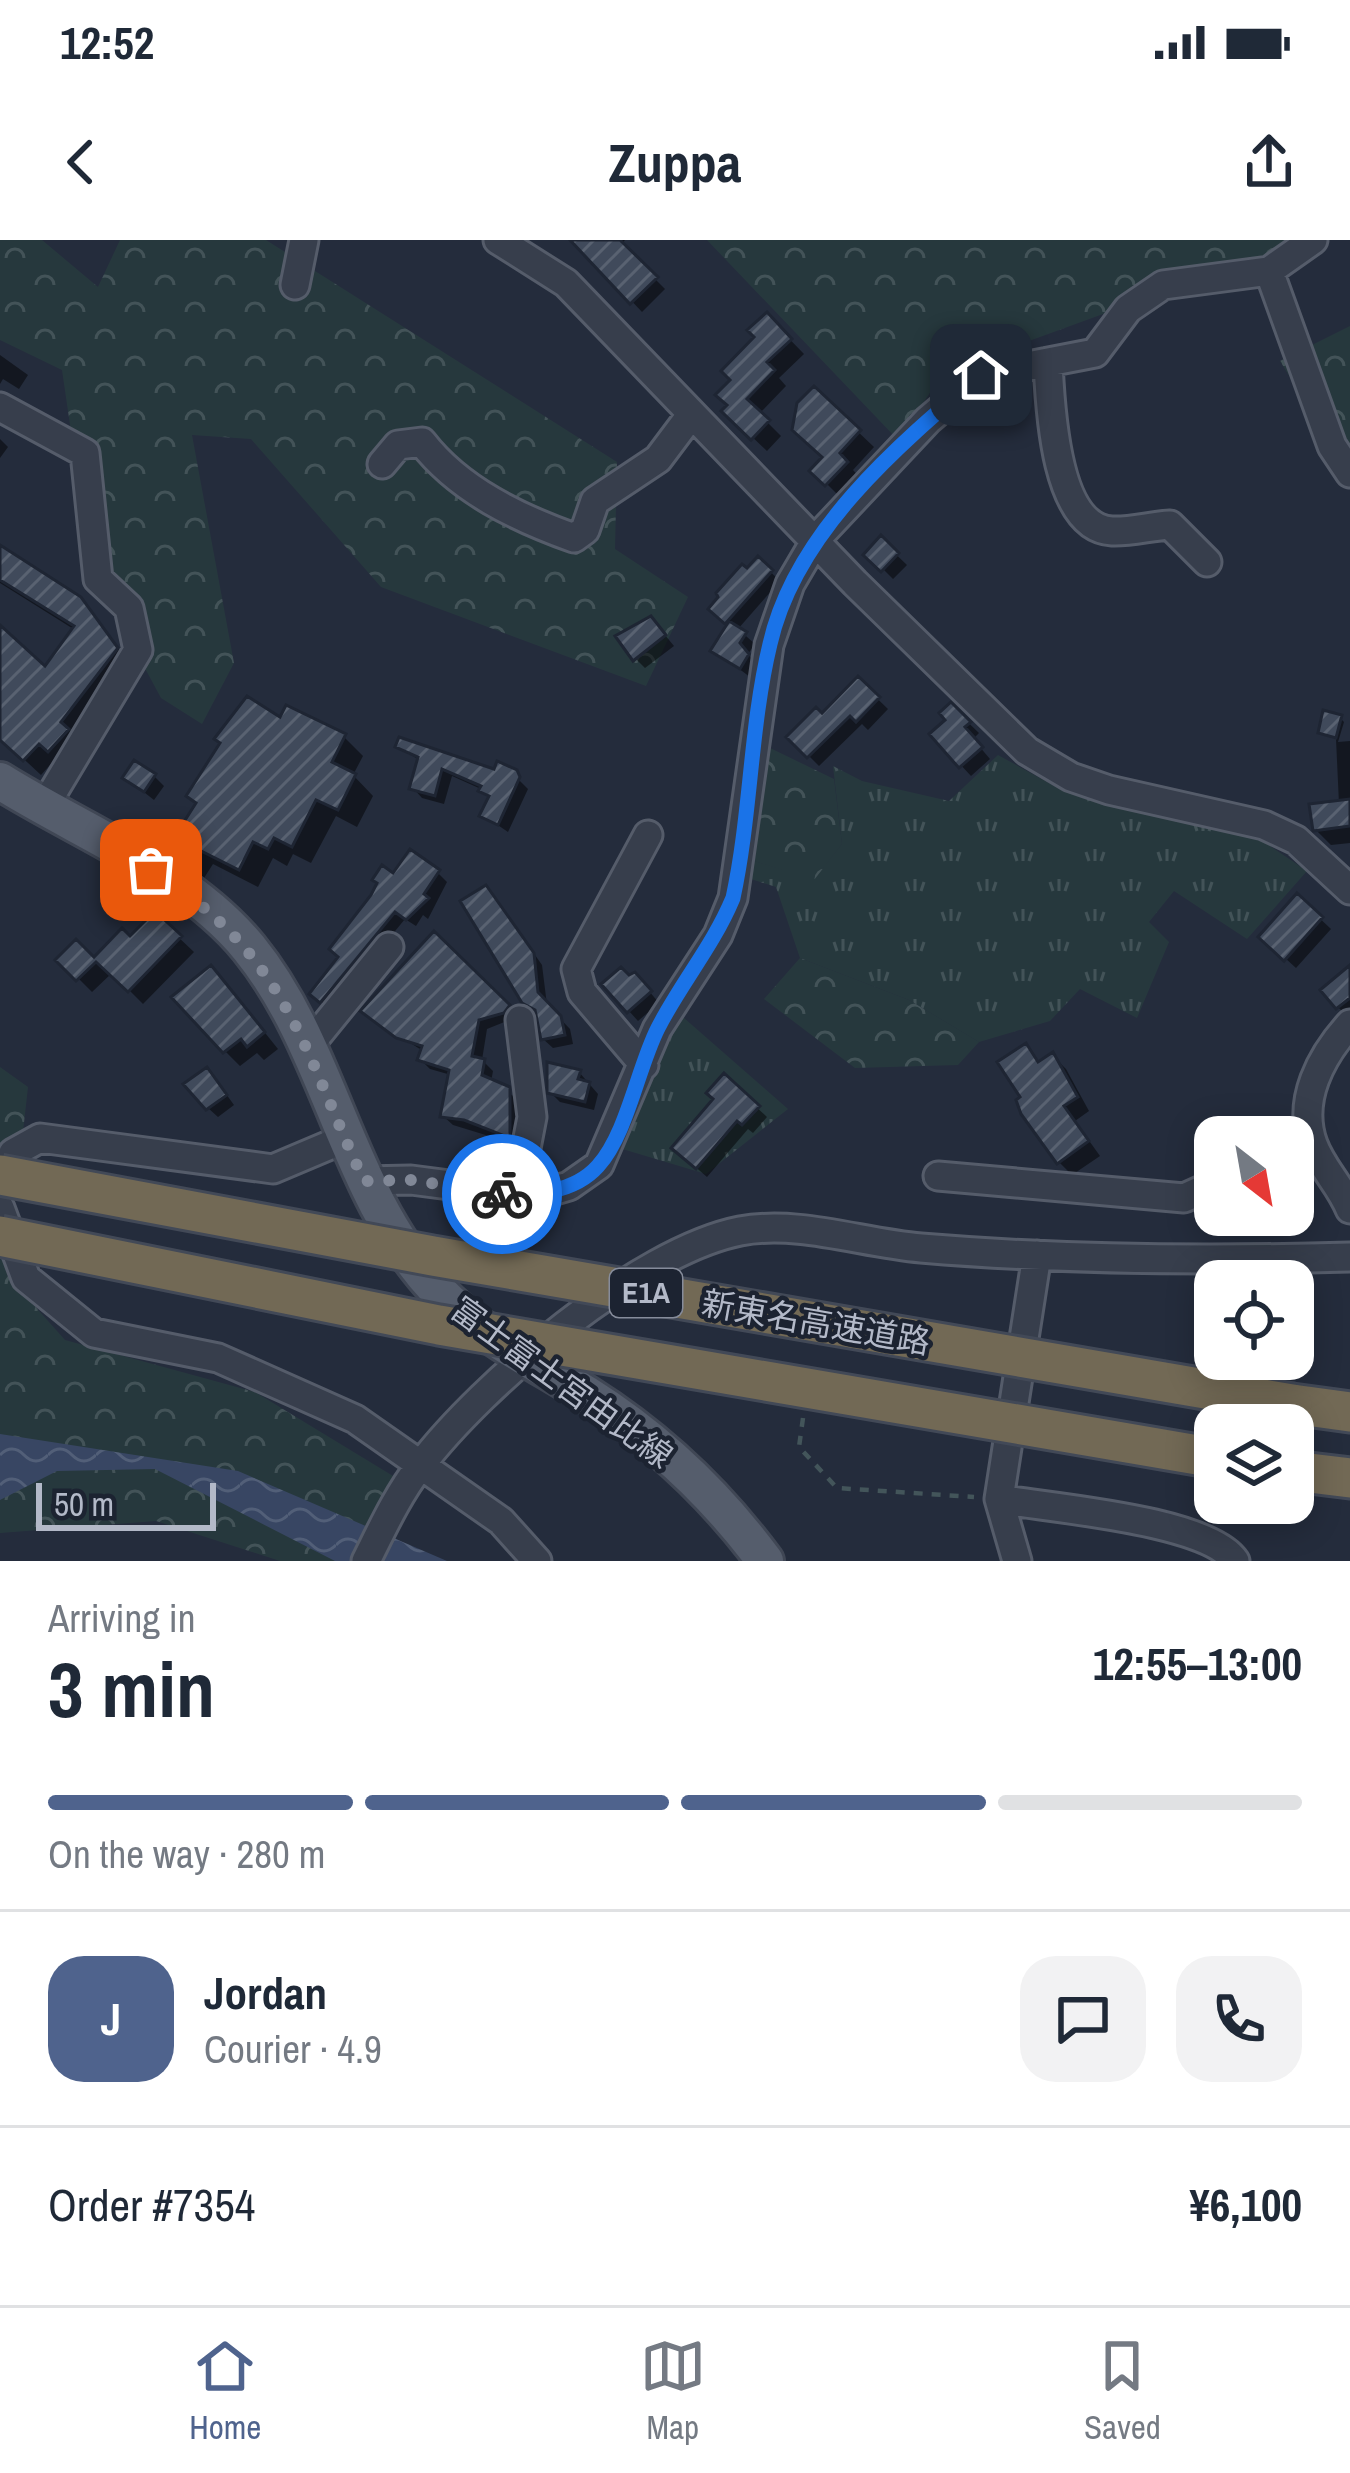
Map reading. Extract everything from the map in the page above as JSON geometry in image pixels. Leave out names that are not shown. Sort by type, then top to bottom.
[{"type":"highway","name":"新東名高速道路","points":[[0,1178],[1350,1412]]},
{"type":"highway","name":"新東名高速道路","points":[[0,1236],[439,1324],[1194,1454]]},
{"type":"highway","points":[[1314,1474],[1350,1478]]},
{"type":"main road","name":"富士富士宮由比線","points":[[0,781],[219,916],[273,980],[364,1181],[409,1261],[456,1310],[523,1359],[641,1433],[697,1480],[765,1561]]},
{"type":"street","points":[[295,285],[304,240]]},
{"type":"street","points":[[498,240],[566,283],[817,538],[855,583],[1027,751],[1071,777],[1109,790],[1264,825],[1296,840],[1350,890]]},
{"type":"street","points":[[364,1181],[411,1180],[535,1196],[569,1186],[599,1165],[657,1028],[718,935],[733,898],[769,645],[790,584],[817,538],[928,420],[981,375],[1095,352],[1129,309],[1163,285],[1269,272],[1313,240]]},
{"type":"street","points":[[1269,272],[1332,446],[1350,473]]},
{"type":"street","points":[[1048,362],[1058,468],[1090,521],[1109,531],[1170,525],[1207,562]]},
{"type":"street","points":[[0,407],[85,453],[98,579],[129,608],[138,650],[44,807]]},
{"type":"street","points":[[382,464],[398,445],[422,442],[448,473],[574,538],[585,530],[596,501],[658,459],[691,415]]},
{"type":"street","points":[[644,1065],[582,992],[576,969],[647,836]]},
{"type":"street","points":[[306,1049],[389,947]]},
{"type":"street","points":[[517,1195],[540,1111],[520,1020]]},
{"type":"street","points":[[1306,1116],[1327,1050],[1350,1024]]},
{"type":"street","points":[[0,1178],[13,1153],[40,1138],[273,1169],[344,1139]]},
{"type":"street","points":[[1314,1162],[1350,1209]]},
{"type":"street","points":[[938,1176],[1184,1198],[1194,1193]]},
{"type":"street","points":[[0,1208],[26,1278],[94,1333],[218,1358],[355,1419],[501,1521],[537,1561]]},
{"type":"street","points":[[366,1561],[420,1466],[523,1359],[658,1262],[702,1241],[743,1231],[789,1228],[916,1247],[1037,1255],[1199,1261],[1350,1257]]},
{"type":"street","points":[[1017,1561],[998,1499],[1037,1255]]},
{"type":"street","points":[[998,1499],[1191,1533],[1226,1547],[1235,1561]]},
{"type":"path","points":[[805,1401],[800,1447],[837,1489],[998,1499]]},
{"type":"green space","points":[[0,240],[42,240],[98,287],[120,240],[266,240],[617,462],[615,549],[688,597],[646,686],[381,587],[251,439],[192,435],[234,663],[202,724],[161,698],[91,568],[62,370],[0,340]]},
{"type":"green space","points":[[707,240],[1292,240],[1284,248],[944,372],[898,440]]},
{"type":"green space","points":[[1350,326],[1350,475],[1280,361]]},
{"type":"green space","points":[[768,747],[834,779],[842,844],[814,880],[751,860]]},
{"type":"green space","points":[[998,755],[1058,788],[1248,831],[1307,871],[1247,939],[1174,891],[1149,922],[1169,942],[1137,1018],[1080,989],[1050,1021],[979,1042],[909,1000],[800,958],[776,887],[748,878],[751,860],[814,879],[842,844],[833,766],[862,781],[949,801]]},
{"type":"green space","points":[[800,958],[909,1000],[979,1042],[958,1065],[855,1068],[764,999]]},
{"type":"green space","points":[[676,1011],[788,1109],[706,1174],[619,1148]]},
{"type":"green space","points":[[0,1067],[28,1087],[7,1275],[65,1340],[255,1392],[398,1479],[348,1561],[280,1561],[156,1521],[0,1533]]},
{"type":"water","points":[[0,1434],[238,1471],[447,1561],[335,1561],[155,1469],[57,1471],[0,1500]]},
{"type":"building","points":[[570,240],[620,240],[658,277],[630,304]]},
{"type":"building","points":[[767,312],[792,339],[767,362],[775,370],[747,399],[770,420],[751,440],[721,411],[727,405],[715,395],[730,380],[721,371],[754,337],[747,330]]},
{"type":"building","points":[[814,386],[861,430],[840,453],[848,462],[825,486],[809,471],[822,457],[792,430],[797,403]]},
{"type":"building","points":[[881,535],[899,553],[881,572],[863,555]]},
{"type":"building","points":[[0,545],[81,597],[118,648],[61,722],[69,729],[48,752],[39,744],[23,761],[0,740],[0,625],[45,666],[74,626],[0,580]]},
{"type":"building","points":[[758,556],[773,570],[725,624],[708,609],[742,564],[747,568]]},
{"type":"building","points":[[651,616],[666,635],[633,661],[615,636]]},
{"type":"building","points":[[729,621],[747,632],[740,643],[749,654],[740,669],[710,651]]},
{"type":"building","points":[[858,676],[880,697],[856,722],[850,716],[807,758],[786,737],[816,707],[822,713]]},
{"type":"building","points":[[247,696],[280,717],[286,705],[346,734],[332,762],[356,774],[338,810],[316,800],[292,847],[274,838],[268,849],[253,842],[239,870],[193,847],[184,862],[166,850],[196,803],[186,796],[220,743],[214,739]]},
{"type":"building","points":[[951,702],[971,722],[965,727],[983,747],[959,768],[929,734],[945,720],[939,713]]},
{"type":"building","points":[[1323,710],[1342,715],[1336,738],[1318,733]]},
{"type":"building","points":[[399,737],[494,769],[497,761],[517,770],[520,777],[498,825],[479,816],[489,796],[478,791],[481,786],[442,769],[435,796],[409,789],[418,757],[395,747]]},
{"type":"building","points":[[134,760],[156,774],[144,792],[122,778]]},
{"type":"building","points":[[1350,799],[1350,826],[1313,831],[1309,804]]},
{"type":"building","points":[[410,849],[440,870],[424,894],[429,898],[406,920],[395,912],[320,1003],[309,994],[338,957],[329,949],[371,895],[377,883],[372,880],[382,865],[393,873]]},
{"type":"building","points":[[486,885],[534,953],[538,992],[561,1016],[565,1035],[541,1040],[535,1010],[522,1003],[460,901]]},
{"type":"building","points":[[1297,893],[1323,917],[1284,961],[1258,937]]},
{"type":"building","points":[[155,911],[182,936],[128,992],[96,962],[76,981],[55,960],[76,939],[94,957],[122,928],[130,936]]},
{"type":"building","points":[[434,931],[510,1005],[504,1013],[479,1020],[472,1056],[485,1059],[482,1075],[510,1087],[510,1138],[464,1120],[440,1117],[449,1070],[417,1060],[422,1046],[396,1038],[360,1011]]},
{"type":"building","points":[[211,965],[265,1032],[247,1047],[241,1039],[223,1053],[171,997]]},
{"type":"building","points":[[1350,965],[1350,998],[1336,1009],[1320,990]]},
{"type":"building","points":[[621,967],[629,975],[635,972],[652,991],[627,1013],[601,984]]},
{"type":"building","points":[[1026,1043],[1038,1062],[1053,1052],[1078,1097],[1064,1106],[1089,1141],[1057,1164],[1021,1114],[1016,1100],[1020,1097],[997,1062]]},
{"type":"building","points":[[547,1062],[581,1070],[578,1079],[590,1082],[585,1102],[547,1093]]},
{"type":"building","points":[[207,1067],[227,1095],[206,1110],[183,1084]]},
{"type":"building","points":[[724,1073],[760,1106],[742,1125],[737,1121],[696,1169],[671,1148],[713,1099],[706,1093]]},
{"type":"way so far","points":[[151,870],[219,916],[273,980],[364,1181],[411,1180],[502,1194]]},
{"type":"route","points":[[502,1194],[535,1196],[569,1186],[599,1165],[657,1028],[718,935],[733,898],[769,645],[790,584],[817,538],[928,420],[981,375]]}]
